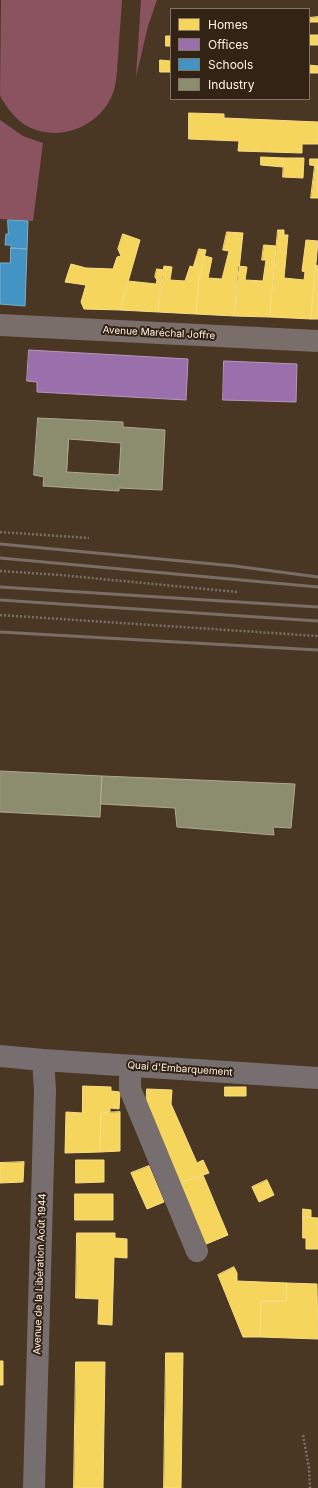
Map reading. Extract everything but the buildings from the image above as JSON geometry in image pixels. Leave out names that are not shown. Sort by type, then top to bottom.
[{"type":"main road","name":"Avenue Maréchal Joffre","points":[[0,325],[318,341]]},
{"type":"street","name":"Quai d'Embarquement","points":[[0,1056],[318,1078]]},
{"type":"street","name":"Avenue de la Libération Août 1944","points":[[34,1488],[45,1090],[43,1060]]},
{"type":"street","points":[[130,1066],[130,1089],[197,1251]]},
{"type":"path","points":[[0,532],[89,538]]},
{"type":"path","points":[[0,571],[60,575],[237,592]]},
{"type":"path","points":[[0,615],[318,636]]},
{"type":"path","points":[[303,1435],[309,1468],[310,1488]]},
{"type":"shaded area","points":[[1,0],[122,0],[115,86],[110,99],[103,110],[94,119],[83,126],[70,131],[57,133],[44,132],[26,125],[17,119],[10,111],[0,95]]},
{"type":"shaded area","points":[[141,0],[157,0],[148,26],[136,77]]},
{"type":"shaded area","points":[[0,120],[23,136],[43,143],[33,221],[0,219]]},
{"type":"railway","points":[[0,544],[235,566],[318,577]]},
{"type":"railway","points":[[0,558],[318,587]]},
{"type":"railway","points":[[0,587],[318,607]]},
{"type":"railway","points":[[0,600],[318,621]]},
{"type":"railway","points":[[0,632],[318,650]]}]
